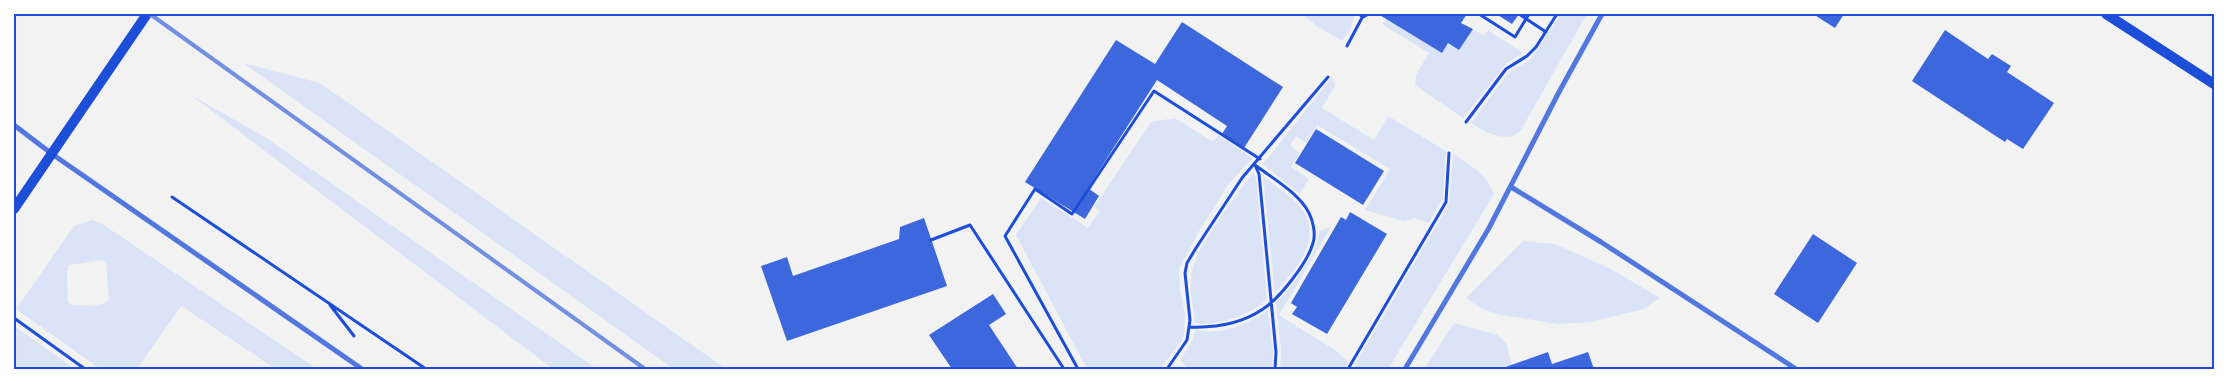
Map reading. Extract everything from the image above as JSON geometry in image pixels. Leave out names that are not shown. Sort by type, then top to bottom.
[{"type":"main road","points":[[14,209],[147,14]]},
{"type":"main road","points":[[2106,14],[2214,84]]},
{"type":"street","points":[[1405,369],[1489,228],[1559,92],[1602,14]]},
{"type":"street","points":[[14,125],[52,154],[362,369]]},
{"type":"street","points":[[1511,187],[1601,242],[1796,369]]},
{"type":"path","points":[[1359,14],[1369,14]]},
{"type":"path","points":[[1479,14],[1515,37],[1529,14]]},
{"type":"path","points":[[1519,14],[1546,32]]},
{"type":"path","points":[[1466,122],[1506,69],[1527,56],[1546,32],[1557,14]]},
{"type":"path","points":[[1347,46],[1363,15]]},
{"type":"path","points":[[1167,369],[1187,340],[1190,327],[1185,273],[1188,263],[1204,235],[1242,178],[1328,77]]},
{"type":"path","points":[[1078,369],[1004,236],[1035,189],[1072,214],[1154,91],[1260,158]]},
{"type":"path","points":[[1348,369],[1446,202],[1449,153]]},
{"type":"path","points":[[1255,165],[1259,174],[1272,302],[1276,352],[1275,369]]},
{"type":"path","points":[[1190,327],[1205,328],[1232,323],[1260,311],[1272,302],[1290,282],[1313,242],[1313,230],[1309,212],[1255,165]]},
{"type":"path","points":[[172,197],[426,369]]},
{"type":"path","points":[[932,240],[970,225],[1064,369]]},
{"type":"path","points":[[14,318],[85,369]]},
{"type":"shaded area","points":[[1302,14],[1355,14],[1350,30],[1342,41],[1318,27]]},
{"type":"shaded area","points":[[1561,14],[1587,14],[1521,130],[1515,134],[1503,137],[1489,133],[1471,123],[1507,75],[1513,69],[1529,61]]},
{"type":"shaded area","points":[[1386,19],[1442,53],[1448,43],[1459,50],[1473,29],[1484,36],[1488,30],[1523,53],[1507,63],[1463,118],[1415,85],[1416,75],[1429,53],[1382,24]]},
{"type":"shaded area","points":[[243,63],[320,83],[726,369],[674,369]]},
{"type":"shaded area","points":[[1332,77],[1335,86],[1322,108],[1374,140],[1388,116],[1446,151],[1443,197],[1429,223],[1415,218],[1404,221],[1365,210],[1390,169],[1317,125],[1306,143],[1296,136],[1290,146],[1300,153],[1291,167],[1309,179],[1299,194],[1263,164]]},
{"type":"shaded area","points":[[191,95],[268,139],[597,369],[553,369]]},
{"type":"shaded area","points":[[1175,118],[1213,142],[1218,135],[1253,158],[1229,183],[1198,233],[1179,269],[1180,289],[1185,314],[1184,334],[1181,342],[1160,369],[1087,369],[1016,235],[1041,198],[1088,228],[1100,211],[1094,207],[1151,122]]},
{"type":"shaded area","points":[[1453,154],[1482,175],[1494,194],[1388,369],[1352,369],[1449,204]]},
{"type":"shaded area","points":[[1253,172],[1256,177],[1267,300],[1252,310],[1233,318],[1214,323],[1195,323],[1191,288],[1194,265],[1199,252],[1216,223]]},
{"type":"shaded area","points":[[1263,176],[1296,202],[1304,212],[1309,223],[1308,245],[1303,256],[1275,293]]},
{"type":"shaded area","points":[[92,220],[104,225],[317,369],[276,369],[181,306],[137,369],[100,369],[16,309],[74,226]],"holes":[[[103,260],[106,264],[109,298],[103,304],[92,306],[72,305],[68,302],[67,273],[69,265]]]},
{"type":"shaded area","points":[[1331,227],[1279,315],[1338,352],[1349,363],[1344,369],[1280,369],[1281,350],[1276,302],[1289,289],[1304,269],[1315,248],[1319,231]]},
{"type":"shaded area","points":[[1523,241],[1555,244],[1611,269],[1660,298],[1644,309],[1590,322],[1558,324],[1497,314],[1480,308],[1466,298]]},
{"type":"shaded area","points":[[1268,310],[1273,351],[1272,369],[1189,369],[1180,361],[1193,339],[1195,330],[1216,331],[1233,328],[1250,321]]},
{"type":"shaded area","points":[[1454,323],[1498,335],[1506,343],[1512,365],[1499,369],[1424,369]]},
{"type":"shaded area","points":[[14,326],[75,369],[14,369]]},
{"type":"building","points":[[1378,14],[1467,14],[1461,23],[1473,29],[1459,50],[1448,43],[1442,53]]},
{"type":"building","points":[[1496,14],[1519,14],[1512,24]]},
{"type":"building","points":[[1813,14],[1844,14],[1835,28]]},
{"type":"building","points":[[1182,22],[1283,87],[1244,148],[1222,134],[1227,126],[1157,80],[1088,188],[1099,196],[1085,219],[1025,182],[1116,40],[1155,64]]},
{"type":"building","points":[[1945,30],[1988,59],[1992,54],[2011,66],[2007,72],[2054,103],[2023,149],[2007,139],[2005,142],[1912,81]]},
{"type":"building","points":[[1316,129],[1384,171],[1363,205],[1295,163]]},
{"type":"building","points":[[1350,212],[1387,234],[1327,334],[1292,314],[1297,307],[1291,303],[1341,217],[1346,220]]},
{"type":"building","points":[[924,218],[947,286],[787,341],[761,266],[787,257],[793,276],[899,239],[900,227]]},
{"type":"building","points":[[1813,234],[1857,263],[1818,323],[1774,294]]},
{"type":"building","points":[[993,294],[1006,314],[989,325],[1018,369],[952,369],[929,335]]},
{"type":"building","points":[[1548,352],[1552,364],[1588,352],[1594,369],[1500,369]]},
{"type":"railway","points":[[150,14],[645,369]]}]
